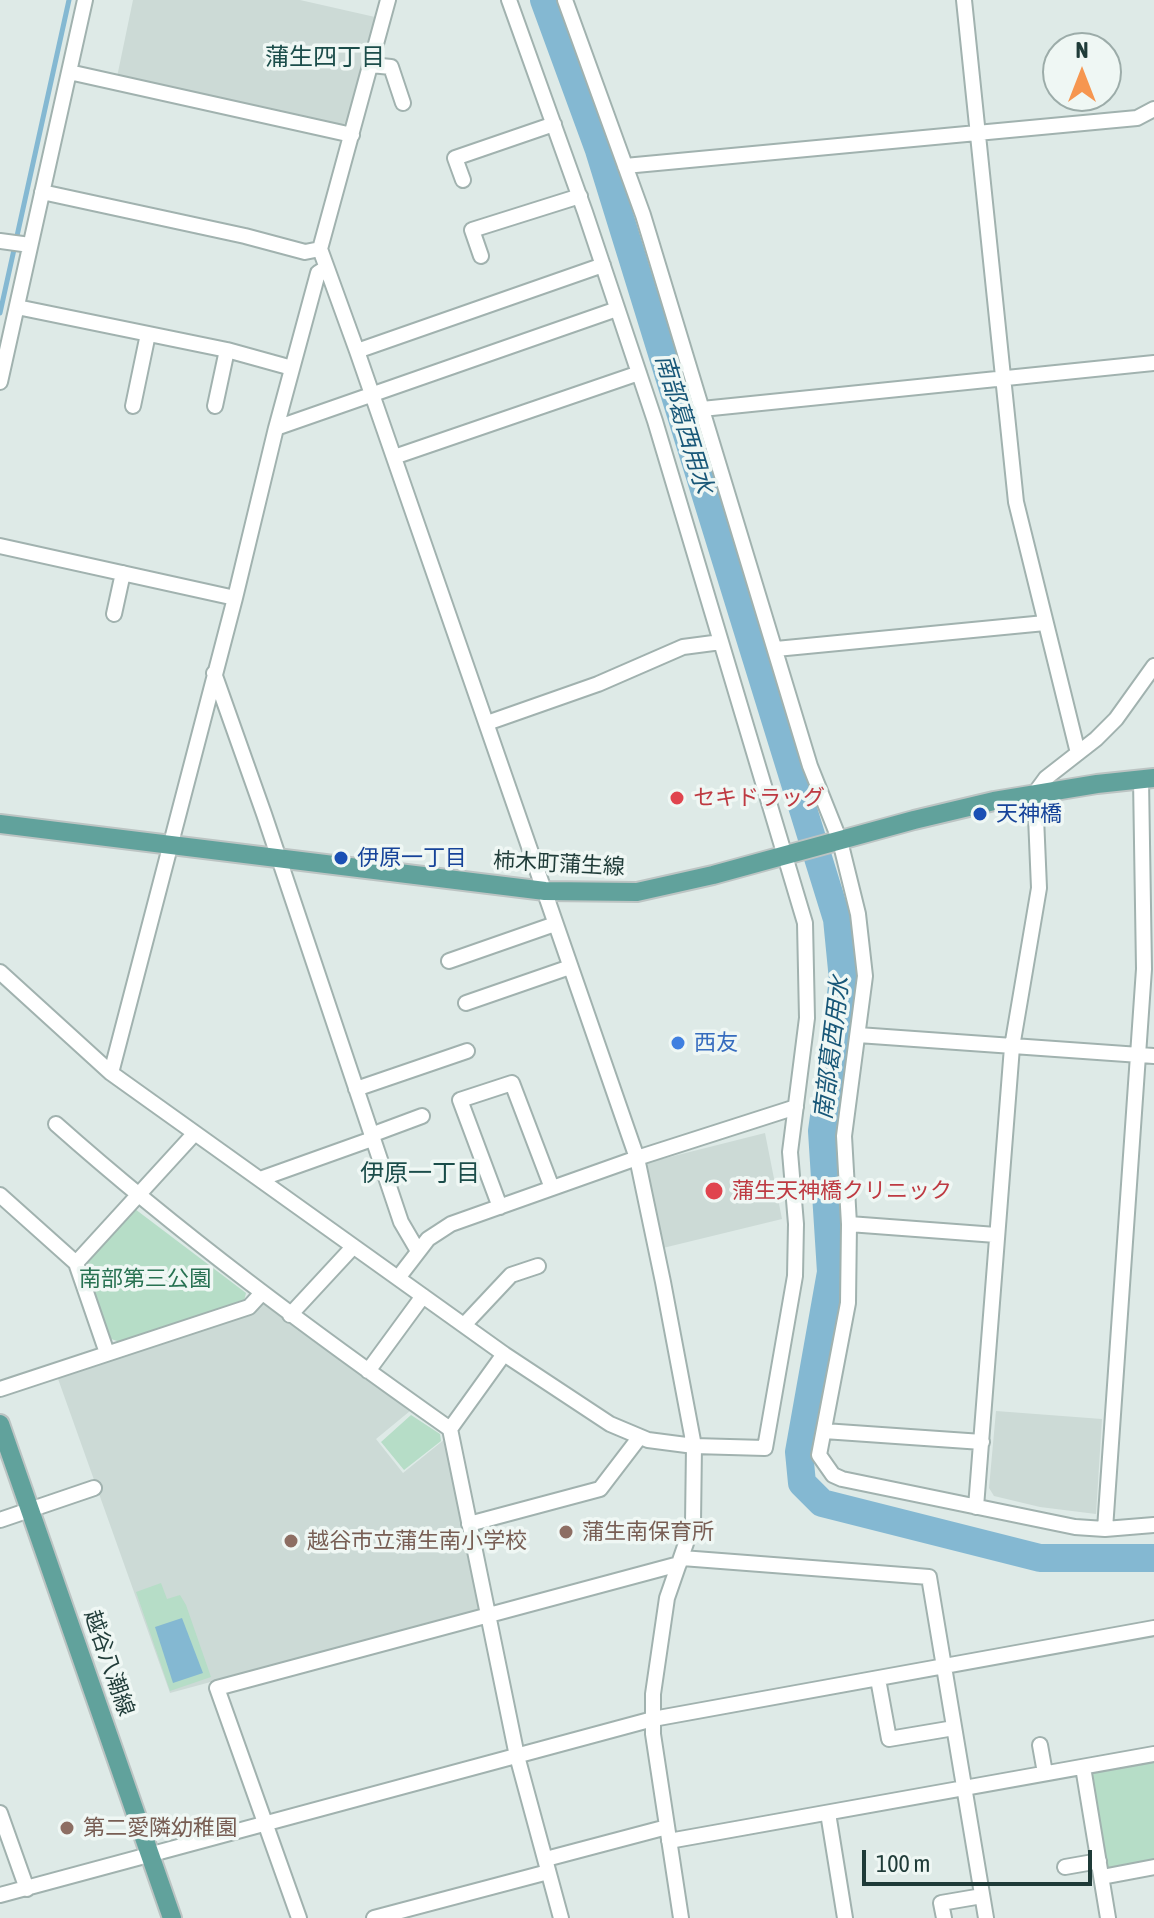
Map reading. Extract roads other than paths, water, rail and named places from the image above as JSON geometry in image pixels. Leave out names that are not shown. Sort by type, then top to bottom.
[{"type":"main road","name":"柿木町蒲生線","points":[[0,824],[545,891],[637,892],[914,820],[1035,793],[1148,779]]},
{"type":"main road","name":"越谷八潮線","points":[[0,1424],[172,1918]]},
{"type":"street","points":[[0,382],[85,0]]},
{"type":"street","points":[[388,0],[320,249],[637,1158],[694,1446],[693,1523],[667,1598],[655,1670],[653,1719],[681,1918]]},
{"type":"street","points":[[0,972],[111,1073],[504,1354],[610,1424],[639,1438],[694,1446],[765,1448],[795,1276],[796,1224],[790,1152],[807,1018],[805,923],[788,855],[639,373],[580,196],[509,0]]},
{"type":"street","points":[[565,0],[643,215],[858,914],[865,976],[844,1136],[849,1224],[848,1303],[819,1455],[833,1475],[976,1507],[1063,1525],[1105,1529],[1154,1525]]},
{"type":"street","points":[[964,0],[1016,502],[1078,753]]},
{"type":"street","points":[[371,65],[391,67],[403,103]]},
{"type":"street","points":[[69,72],[352,135]]},
{"type":"street","points":[[625,166],[1137,118],[1154,109]]},
{"type":"street","points":[[463,180],[455,158],[554,124]]},
{"type":"street","points":[[42,192],[305,252],[320,249]]},
{"type":"street","points":[[481,256],[472,230],[580,196]]},
{"type":"street","points":[[0,241],[30,245]]},
{"type":"street","points":[[357,351],[603,265]]},
{"type":"street","points":[[111,1073],[292,368],[318,273],[326,268]]},
{"type":"street","points":[[17,307],[227,350],[292,368]]},
{"type":"street","points":[[276,428],[617,309]]},
{"type":"street","points":[[133,406],[148,334]]},
{"type":"street","points":[[215,406],[227,350]]},
{"type":"street","points":[[702,409],[1154,363]]},
{"type":"street","points":[[394,457],[639,373]]},
{"type":"street","points":[[0,546],[235,598]]},
{"type":"street","points":[[114,614],[123,573]]},
{"type":"street","points":[[776,649],[1045,623]]},
{"type":"street","points":[[487,723],[598,684],[683,647],[721,642]]},
{"type":"street","points":[[976,1507],[1012,1047],[1039,888],[1035,793],[1046,778],[1116,719],[1154,666]]},
{"type":"street","points":[[214,673],[280,860],[371,1137],[401,1222],[418,1251]]},
{"type":"street","points":[[1105,1529],[1146,1056],[1144,969],[1148,779]]},
{"type":"street","points":[[449,961],[555,924]]},
{"type":"street","points":[[466,1003],[570,967]]},
{"type":"street","points":[[858,1035],[1146,1056]]},
{"type":"street","points":[[356,1089],[467,1051]]},
{"type":"street","points":[[500,1207],[460,1100],[512,1083],[552,1188]]},
{"type":"street","points":[[398,1278],[428,1239],[451,1224],[637,1158],[796,1107]]},
{"type":"street","points":[[260,1179],[422,1116]]},
{"type":"street","points":[[56,1124],[137,1196],[261,1294],[450,1429],[517,1756],[561,1918]]},
{"type":"street","points":[[76,1263],[194,1134]]},
{"type":"street","points":[[0,1195],[76,1263],[107,1353]]},
{"type":"street","points":[[849,1224],[996,1235]]},
{"type":"street","points":[[290,1315],[353,1247]]},
{"type":"street","points":[[464,1325],[511,1275],[538,1266]]},
{"type":"street","points":[[0,1389],[249,1307],[261,1294]]},
{"type":"street","points":[[368,1371],[423,1296]]},
{"type":"street","points":[[450,1429],[504,1354]]},
{"type":"street","points":[[824,1431],[982,1442]]},
{"type":"street","points":[[469,1524],[600,1489],[639,1438]]},
{"type":"street","points":[[0,1520],[94,1488]]},
{"type":"street","points":[[299,1918],[217,1688],[681,1561],[929,1577],[986,1918]]},
{"type":"street","points":[[0,1895],[653,1719],[1154,1628]]},
{"type":"street","points":[[878,1679],[889,1739],[954,1728]]},
{"type":"street","points":[[1040,1745],[1045,1773]]},
{"type":"street","points":[[374,1918],[547,1865],[668,1834],[828,1813],[1154,1754]]},
{"type":"street","points":[[1083,1767],[1108,1918]]},
{"type":"street","points":[[0,1813],[27,1889]]},
{"type":"street","points":[[828,1813],[845,1918]]},
{"type":"street","points":[[1065,1867],[1099,1861]]},
{"type":"street","points":[[1102,1877],[1154,1867]]},
{"type":"street","points":[[944,1918],[941,1903],[982,1896]]},
{"type":"water","points":[[182,1618],[203,1673],[173,1683],[155,1627]]},
{"type":"waterway","points":[[0,313],[69,0]]},
{"type":"waterway","name":"南部葛西用水","points":[[544,0],[599,150],[837,919],[843,980],[822,1131],[831,1272],[799,1452],[802,1483],[822,1503],[1040,1558],[1154,1558]]},
{"type":"place","name":"セキドラッグ","points":[[677,798]]},
{"type":"place","name":"天神橋","points":[[980,814]]},
{"type":"place","name":"伊原一丁目","points":[[341,858]]},
{"type":"place","name":"西友","points":[[678,1043]]},
{"type":"place","name":"蒲生天神橋クリニック","points":[[714,1191]]},
{"type":"place","name":"蒲生南保育所","points":[[566,1532]]},
{"type":"place","name":"越谷市立蒲生南小学校","points":[[291,1541]]},
{"type":"place","name":"第二愛隣幼稚園","points":[[67,1828]]},
{"type":"district","name":"蒲生四丁目","points":[[325,57]]},
{"type":"district","name":"伊原一丁目","points":[[420,1173]]},
{"type":"park label","name":"南部第三公園","points":[[145,1279]]}]
